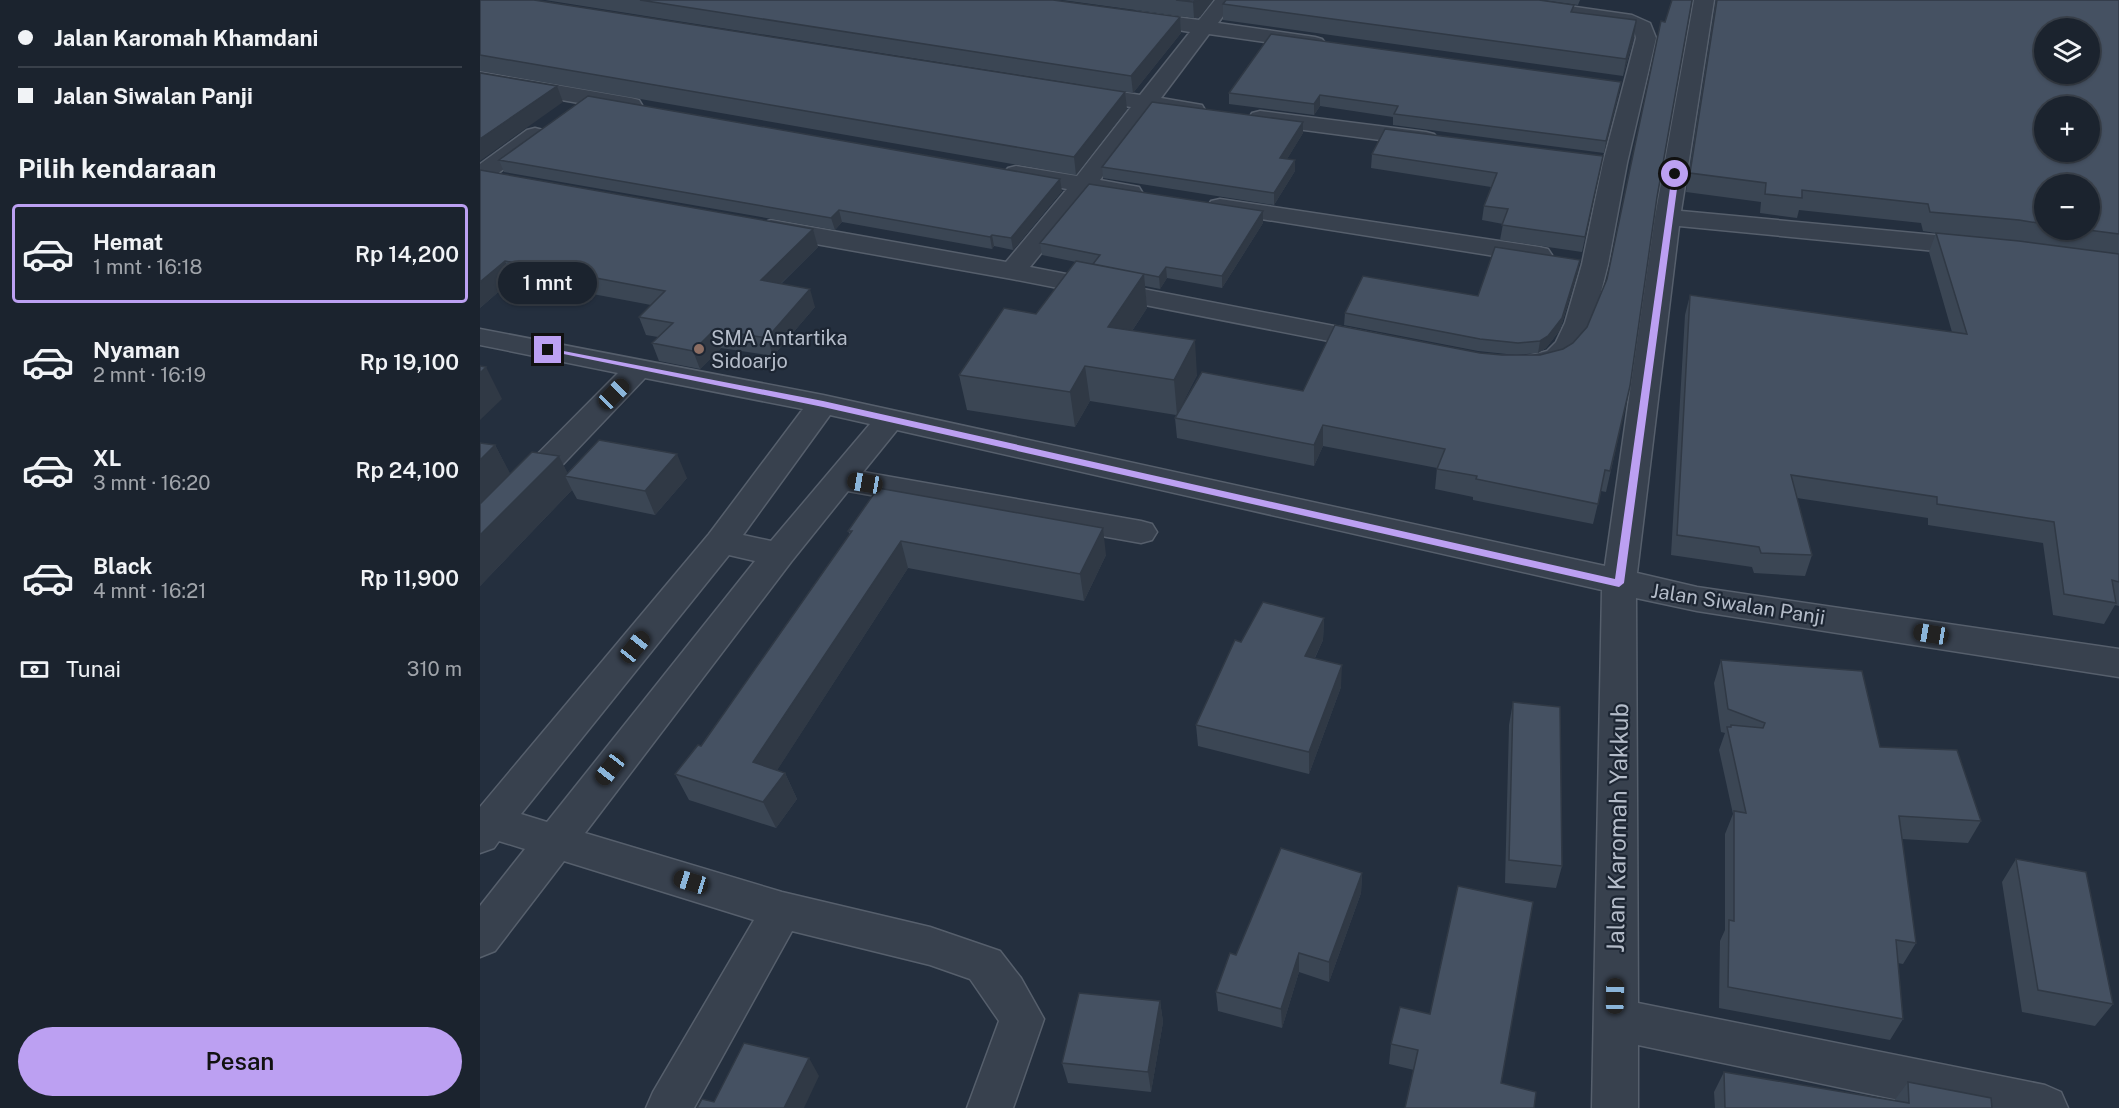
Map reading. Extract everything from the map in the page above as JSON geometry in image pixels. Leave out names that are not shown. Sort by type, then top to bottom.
[{"type":"street","points":[[1012,271],[1083,185],[1225,0]]},
{"type":"street","points":[[1484,0],[1611,8],[1639,24],[1646,32],[1646,38],[1623,85],[1575,261],[1579,323],[1569,345],[1557,358],[1538,364],[1504,365]]},
{"type":"street","name":"Jalan Karomah Yakkub","points":[[1615,1108],[1619,583],[1668,217],[1704,0]]},
{"type":"street","points":[[1113,15],[1331,45]]},
{"type":"street","points":[[480,79],[659,110]]},
{"type":"street","points":[[1063,90],[1215,112]]},
{"type":"street","points":[[480,176],[588,98]]},
{"type":"street","points":[[1239,115],[1451,142]]},
{"type":"street","points":[[989,168],[1153,196]]},
{"type":"street","points":[[480,176],[515,183]]},
{"type":"street","points":[[1199,203],[1575,261]]},
{"type":"street","points":[[1668,217],[1999,249]]},
{"type":"street","points":[[752,225],[1012,271],[1396,346]]},
{"type":"street","name":"Jalan Siwalan Panji","points":[[480,337],[823,404],[1697,599],[2119,663]]},
{"type":"street","points":[[480,532],[639,368]]},
{"type":"street","points":[[823,404],[721,542],[485,829],[554,841],[782,910],[930,946],[985,965],[1006,992],[1022,1019],[990,1108]]},
{"type":"street","points":[[480,938],[779,554],[890,419]]},
{"type":"street","points":[[842,479],[1141,532]]},
{"type":"street","points":[[721,542],[779,554]]},
{"type":"street","points":[[669,1108],[782,910]]},
{"type":"street","points":[[1614,1019],[2045,1108]]},
{"type":"building","points":[[480,0],[534,0],[1125,92],[1074,157],[480,55]]},
{"type":"building","points":[[640,0],[1053,0],[1180,17],[1131,76]]},
{"type":"building","points":[[1176,0],[1199,0],[1193,2]]},
{"type":"building","points":[[1226,0],[1539,0],[1574,5],[1571,12],[1636,20],[1636,22],[1626,59],[1223,4]]},
{"type":"building","points":[[1672,0],[1692,0],[1657,197],[1630,386],[1610,471],[1605,470],[1598,504],[1437,469],[1445,449],[1323,425],[1314,445],[1175,418],[1202,372],[1303,391],[1335,325],[1480,353],[1502,355],[1540,355],[1563,349],[1573,343],[1587,327],[1607,279],[1661,21],[1665,22]]},
{"type":"building","points":[[1717,0],[2119,0],[2119,234],[2100,232],[2100,174],[2034,174],[2034,222],[1930,212],[1928,204],[1802,190],[1802,198],[1765,194],[1766,183],[1690,173]]},
{"type":"building","points":[[1271,34],[1621,82],[1606,141],[1394,114],[1398,106],[1320,95],[1314,104],[1229,93]]},
{"type":"building","points":[[480,73],[557,86],[480,139]]},
{"type":"building","points":[[588,96],[1060,179],[1011,238],[992,235],[990,237],[839,210],[831,218],[499,160]]},
{"type":"building","points":[[1152,102],[1303,122],[1280,158],[1295,160],[1274,193],[1102,167]]},
{"type":"building","points":[[1385,129],[1603,156],[1585,237],[1502,225],[1508,209],[1484,206],[1497,173],[1372,154]]},
{"type":"building","points":[[480,170],[813,229],[761,280],[810,289],[767,338],[714,330],[693,351],[652,343],[673,323],[639,317],[665,291],[505,261],[480,282]]},
{"type":"building","points":[[1089,184],[1263,211],[1222,276],[1166,267],[1159,277],[1093,264],[1100,255],[1040,243]]},
{"type":"building","points":[[1936,233],[2119,254],[2119,582],[2112,580],[2116,603],[2064,594],[2054,522],[1937,504],[1937,497],[1791,475],[1812,555],[1761,553],[1759,547],[1677,535],[1690,295],[1967,334]]},
{"type":"building","points":[[1495,247],[1580,260],[1562,318],[1548,336],[1540,341],[1518,343],[1480,339],[1345,313],[1363,276],[1478,296]]},
{"type":"building","points":[[1076,261],[1144,274],[1108,327],[1195,340],[1174,380],[1085,366],[1070,392],[959,375],[1004,308],[1036,314]]},
{"type":"building","points":[[599,440],[677,454],[645,491],[565,476]]},
{"type":"building","points":[[480,443],[495,445],[480,460]]},
{"type":"building","points":[[532,452],[559,456],[480,535],[480,504]]},
{"type":"building","points":[[878,488],[1103,528],[1080,574],[901,541],[753,762],[785,773],[763,802],[675,774],[698,745],[701,746],[852,531],[848,531]]},
{"type":"building","points":[[1263,602],[1324,618],[1305,656],[1342,665],[1309,752],[1196,725],[1235,640],[1241,642]]},
{"type":"building","points":[[1721,660],[1862,671],[1880,747],[1957,750],[1981,821],[1899,816],[1916,943],[1896,940],[1903,1019],[1728,987],[1729,920],[1734,921],[1734,811],[1746,813],[1727,727],[1731,725],[1763,728],[1765,723],[1728,709]]},
{"type":"building","points":[[1513,702],[1560,707],[1562,866],[1509,860]]},
{"type":"building","points":[[1281,848],[1362,873],[1329,962],[1299,953],[1281,1009],[1216,992],[1230,953],[1236,955]]},
{"type":"building","points":[[2016,859],[2086,872],[2113,1004],[2038,990]]},
{"type":"building","points":[[1458,886],[1533,902],[1501,1083],[1536,1092],[1534,1108],[1405,1108],[1418,1050],[1391,1044],[1400,1007],[1430,1014]]},
{"type":"building","points":[[1079,993],[1160,1001],[1148,1072],[1062,1063]]},
{"type":"building","points":[[744,1043],[809,1058],[784,1108],[697,1108],[702,1099],[714,1102]]},
{"type":"building","points":[[1724,1072],[1909,1103],[1908,1082],[1991,1098],[1992,1108],[1725,1108]]},
{"type":"place","name":"SMA Antartika Sidoarjo","points":[[699,349]]},
{"type":"route","points":[[548,350],[823,404],[1619,583],[1675,174]]}]
